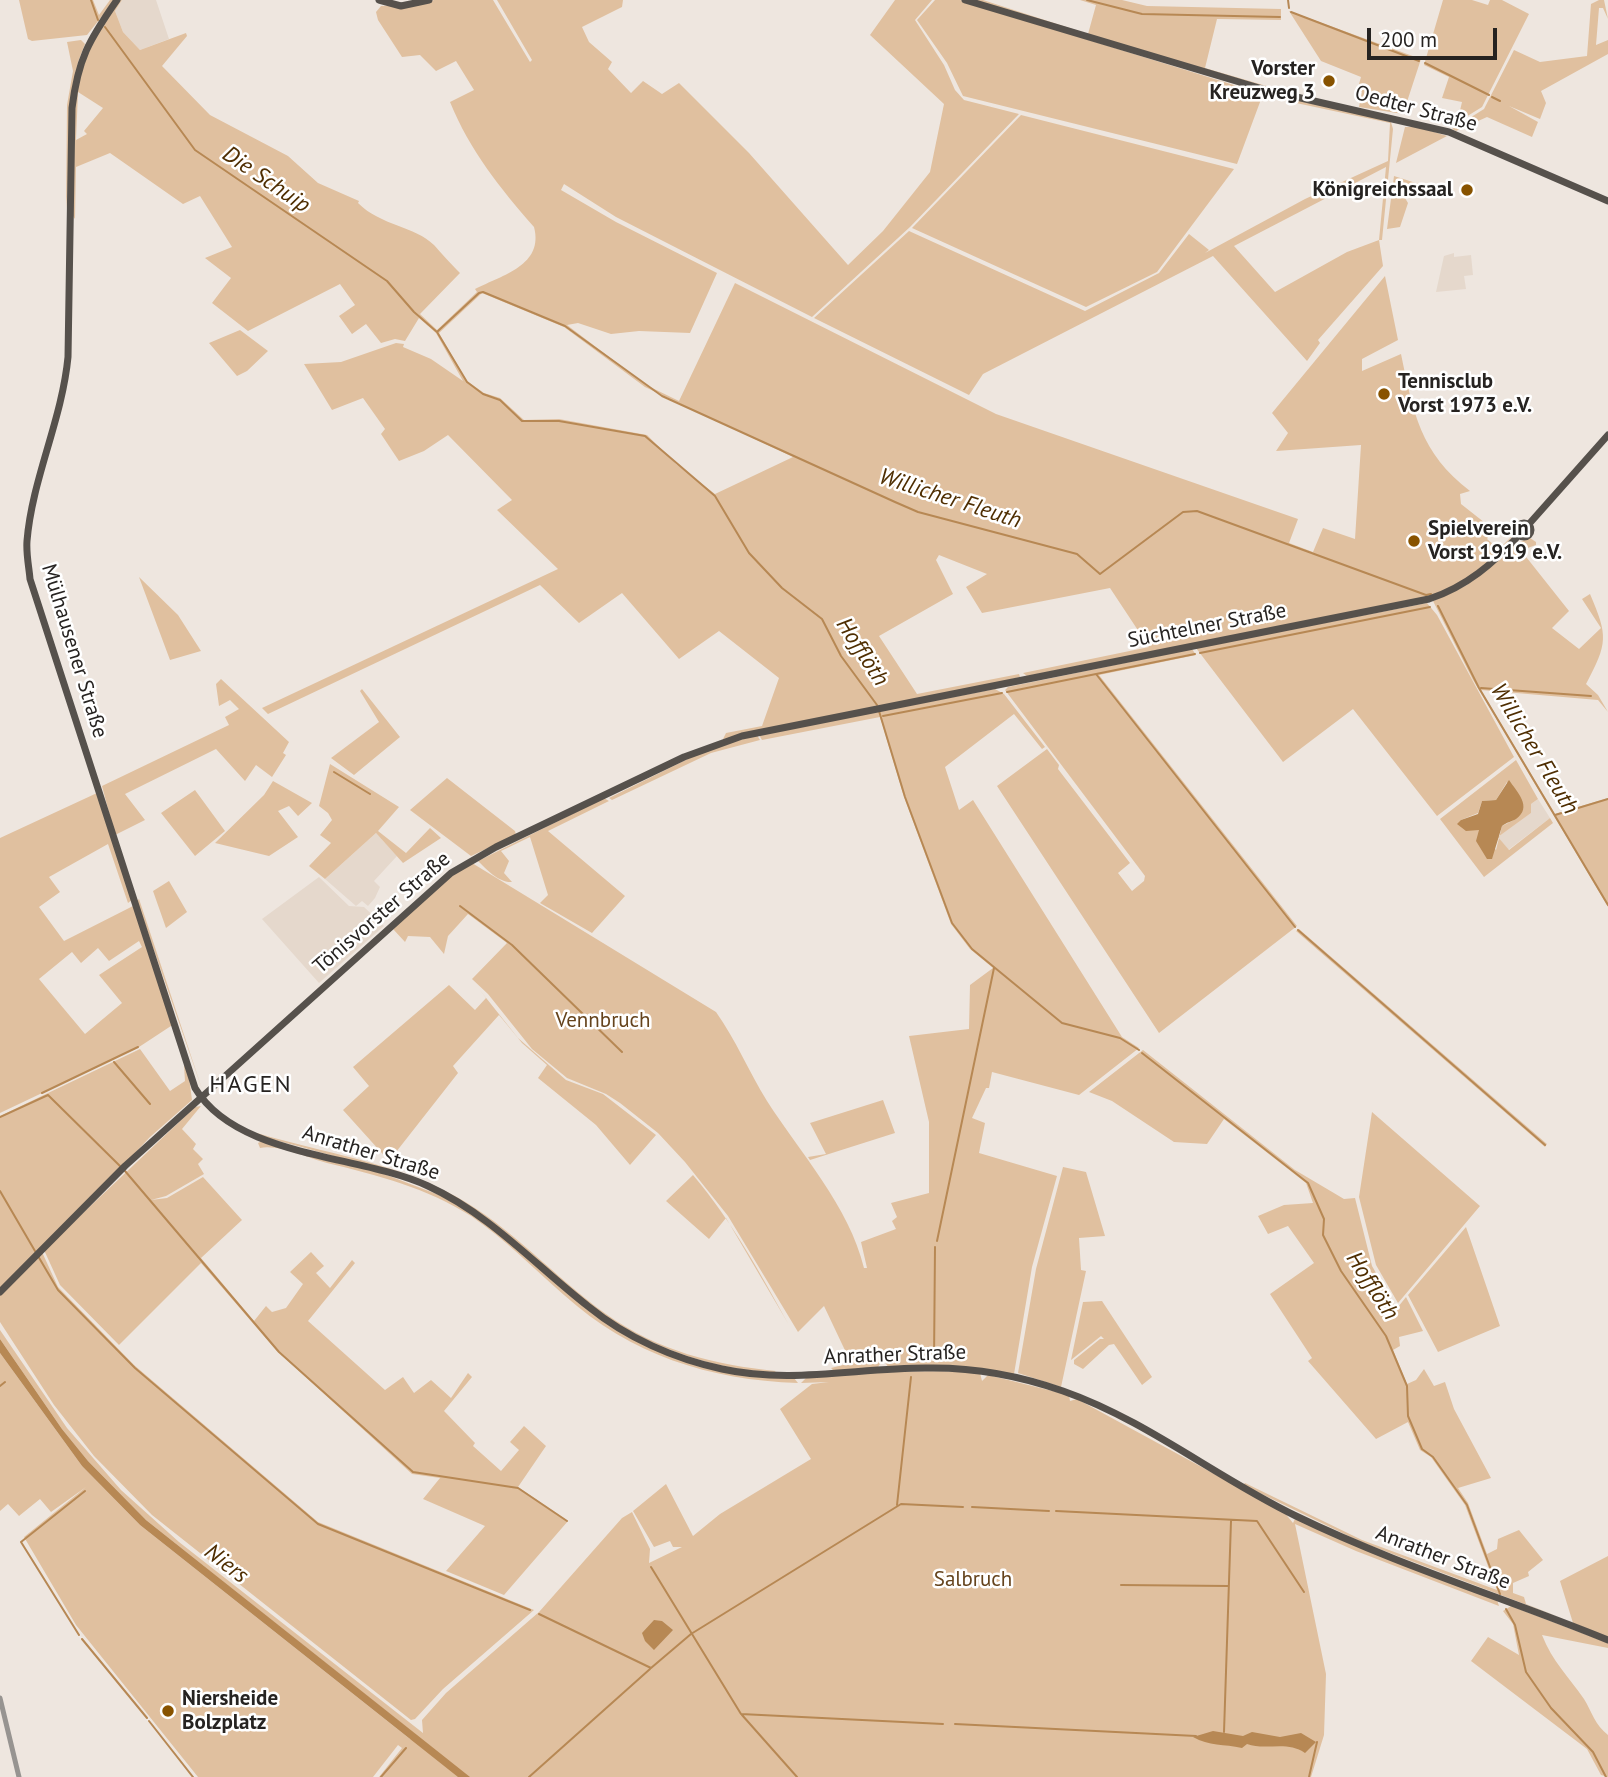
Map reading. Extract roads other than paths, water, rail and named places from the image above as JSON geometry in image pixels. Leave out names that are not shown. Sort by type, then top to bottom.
[{"type":"main road","name":"Mülhausener Straße","points":[[117,0],[91,37],[76,77],[72,108],[68,357],[65,391],[30,511],[26,545],[30,579],[195,1088],[201,1098]]},
{"type":"main road","points":[[379,0],[401,6],[429,0]]},
{"type":"main road","name":"Oedter Straße","points":[[965,0],[1254,86],[1449,132],[1608,201]]},
{"type":"main road","name":"Süchtelner Straße","points":[[879,709],[1429,599],[1463,585],[1482,572],[1519,535],[1519,525],[1529,524],[1608,435]]},
{"type":"main road","name":"Tönisvorster Straße","points":[[0,1292],[122,1168],[388,928],[451,873],[472,859],[704,749],[757,733],[879,709]]},
{"type":"main road","name":"Anrather Straße","points":[[201,1098],[226,1119],[252,1135],[380,1170],[424,1184],[453,1198],[487,1220],[601,1316],[650,1345],[690,1361],[724,1370],[766,1375],[954,1368],[1017,1377],[1114,1413],[1292,1514],[1360,1546],[1608,1640]]},
{"type":"street","points":[[0,1698],[19,1777]]},
{"type":"waterway","points":[[91,0],[98,20]]},
{"type":"waterway","points":[[1087,0],[1142,14],[1280,17]]},
{"type":"waterway","points":[[1288,0],[1289,8]]},
{"type":"waterway","points":[[1291,12],[1419,61]]},
{"type":"waterway","name":"Hofflöth","points":[[105,27],[195,150],[387,281],[414,312],[437,332],[467,382],[483,394],[500,400],[522,421],[559,421],[645,436],[715,496],[749,553],[782,588],[822,619],[841,656],[877,705]]},
{"type":"waterway","points":[[1425,63],[1489,95]]},
{"type":"waterway","points":[[1492,97],[1500,101]]},
{"type":"waterway","name":"Willicher Fleuth","points":[[438,331],[483,292],[565,326],[662,396],[918,512],[1077,554],[1100,574],[1183,512],[1197,511],[1426,595],[1431,594]]},
{"type":"waterway","name":"Willicher Fleuth","points":[[1438,606],[1479,688],[1608,905]]},
{"type":"waterway","points":[[1200,653],[1430,607]]},
{"type":"waterway","points":[[1007,692],[1195,654]]},
{"type":"waterway","points":[[1096,674],[1295,927]]},
{"type":"waterway","points":[[1481,688],[1591,696]]},
{"type":"waterway","points":[[883,716],[1002,693]]},
{"type":"waterway","name":"Hofflöth","points":[[879,711],[905,797],[952,923],[972,949],[1062,1023],[1120,1038],[1139,1050]]},
{"type":"waterway","points":[[334,772],[370,794]]},
{"type":"waterway","points":[[1555,815],[1608,799]]},
{"type":"waterway","points":[[460,906],[512,945],[622,1052]]},
{"type":"waterway","points":[[1298,930],[1545,1145]]},
{"type":"waterway","points":[[937,1241],[994,968]]},
{"type":"waterway","points":[[42,1093],[138,1047]]},
{"type":"waterway","name":"Hofflöth","points":[[1142,1053],[1308,1183],[1324,1219],[1323,1235],[1341,1271],[1386,1336],[1407,1386],[1408,1416],[1422,1449],[1433,1457],[1467,1505],[1500,1594]]},
{"type":"waterway","points":[[114,1062],[150,1104]]},
{"type":"waterway","points":[[0,1117],[48,1095],[121,1167]]},
{"type":"waterway","points":[[125,1171],[279,1352],[413,1472],[518,1488],[567,1521]]},
{"type":"waterway","points":[[0,1191],[35,1251]]},
{"type":"waterway","points":[[934,1361],[935,1247]]},
{"type":"waterway","points":[[38,1256],[58,1290],[135,1368],[318,1524],[530,1610]]},
{"type":"waterway","points":[[897,1505],[911,1377]]},
{"type":"waterway","points":[[0,1386],[5,1382]]},
{"type":"waterway","points":[[79,1635],[21,1542],[85,1491]]},
{"type":"waterway","points":[[539,1614],[651,1668],[691,1634],[901,1504],[963,1507]]},
{"type":"waterway","points":[[972,1507],[1049,1511]]},
{"type":"waterway","points":[[1056,1511],[1257,1521],[1304,1592]]},
{"type":"waterway","points":[[1224,1732],[1231,1521]]},
{"type":"waterway","points":[[651,1567],[741,1714],[943,1724]]},
{"type":"waterway","points":[[1121,1585],[1228,1586]]},
{"type":"waterway","name":"Hofflöth","points":[[1506,1609],[1515,1625],[1526,1672],[1551,1708],[1593,1752],[1606,1777]]},
{"type":"waterway","points":[[82,1639],[147,1718]]},
{"type":"waterway","points":[[529,1777],[650,1669]]},
{"type":"waterway","points":[[742,1715],[797,1777]]},
{"type":"waterway","points":[[149,1721],[193,1777]]},
{"type":"waterway","points":[[955,1724],[1196,1736]]},
{"type":"waterway","points":[[1309,1777],[1317,1742]]},
{"type":"waterway","points":[[381,1777],[406,1748]]},
{"type":"place","name":"Vorster Kreuzweg 3","points":[[1329,81]]},
{"type":"place","name":"Königreichssaal","points":[[1467,190]]},
{"type":"place","name":"Tennisclub Vorst 1973 e.V.","points":[[1384,394]]},
{"type":"place","name":"Spielverein Vorst 1919 e.V.","points":[[1414,541]]},
{"type":"place","name":"Niersheide Bolzplatz","points":[[168,1711]]},
{"type":"district","name":"HAGEN","points":[[251,1085]]},
{"type":"water label","name":"Die Schuip","points":[[266,180]]},
{"type":"water label","name":"Niers","points":[[226,1564]]},
{"type":"park label","name":"Vennbruch","points":[[603,1021]]},
{"type":"park label","name":"Salbruch","points":[[973,1580]]}]
